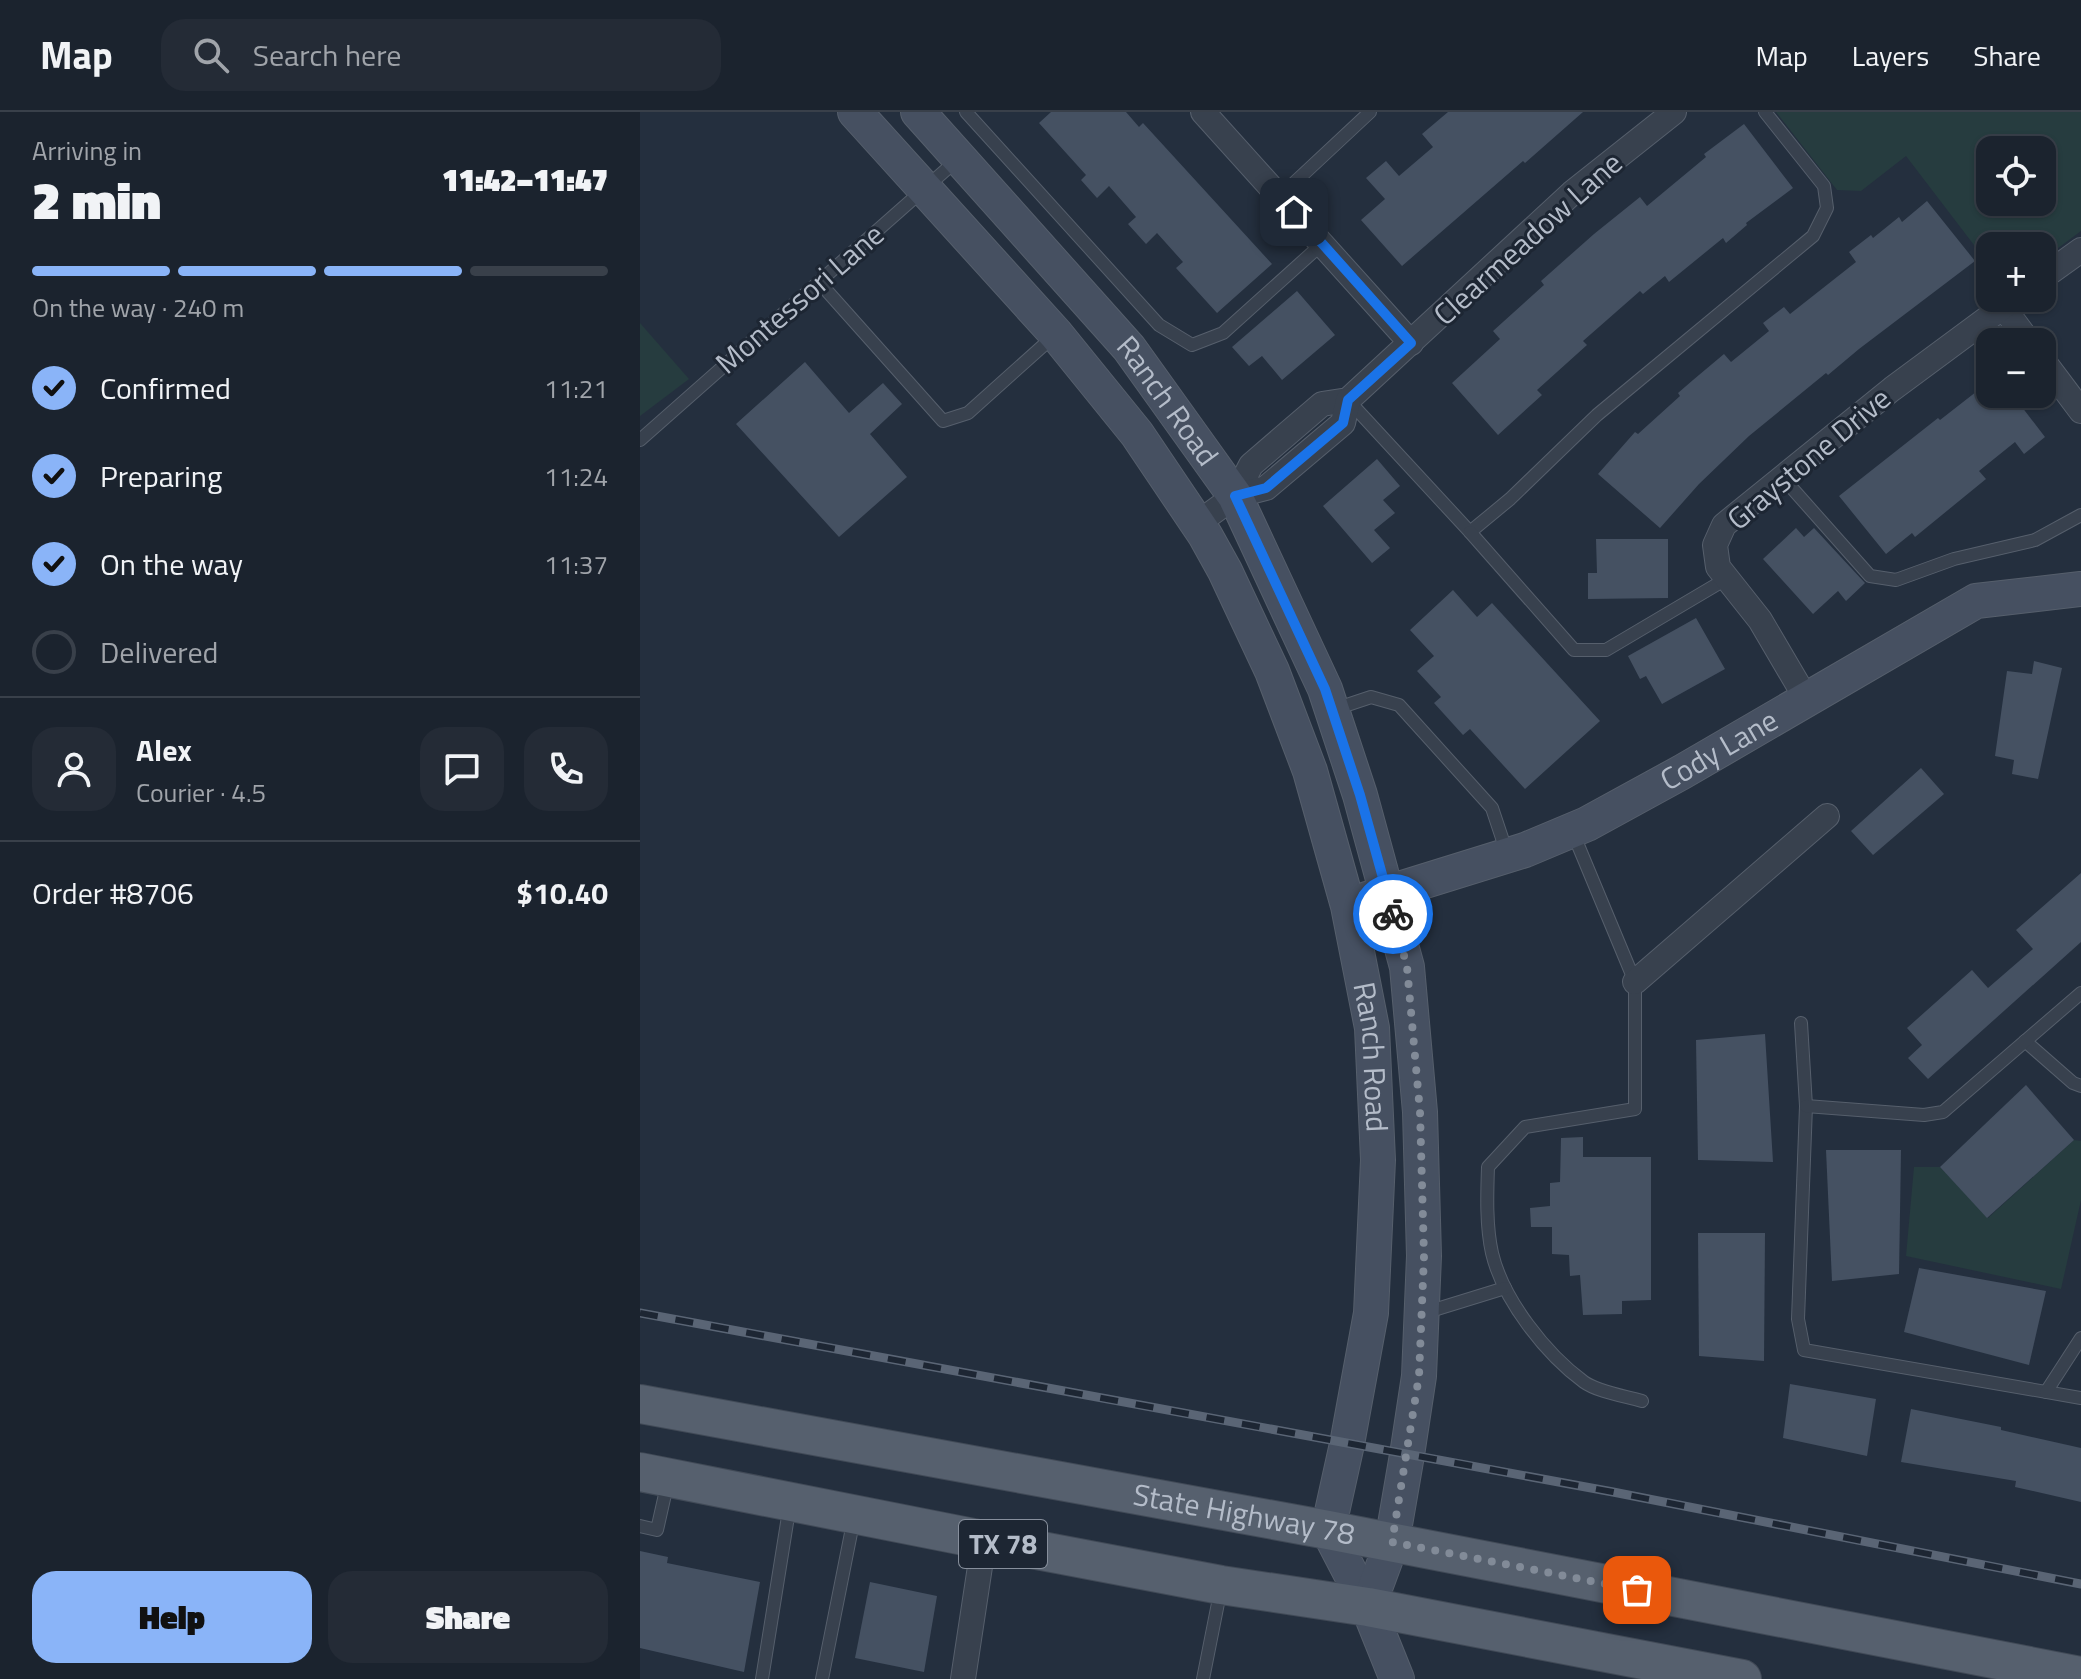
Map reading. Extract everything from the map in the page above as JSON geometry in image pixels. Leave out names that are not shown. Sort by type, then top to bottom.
[{"type":"main road","name":"Ranch Road","points":[[855,112],[1056,334],[1137,434],[1198,523],[1225,571],[1272,671],[1310,771],[1348,906],[1372,1028],[1378,1160],[1371,1313],[1328,1530]]},
{"type":"main road","name":"Ranch Road","points":[[918,112],[1129,348],[1235,496],[1325,689],[1360,795],[1407,967],[1420,1112],[1424,1256],[1419,1376],[1392,1542],[1368,1607]]},
{"type":"main road","name":"Cody Lane","points":[[1348,906],[1507,855],[1572,830],[1682,772],[1976,601],[2081,589]]},
{"type":"main road","name":"State Highway 78","points":[[640,1404],[1392,1542],[1973,1661],[2081,1676]]},
{"type":"main road","name":"TX 78","points":[[655,1474],[1221,1585],[1368,1607],[1651,1670],[1742,1679]]},
{"type":"main road","points":[[1328,1530],[1368,1607],[1397,1679]]},
{"type":"street","points":[[1203,112],[1411,343]]},
{"type":"street","name":"Clearmeadow Lane","points":[[1198,523],[1235,496],[1251,465],[1310,414],[1322,404],[1348,400],[1572,193],[1674,112]]},
{"type":"street","points":[[2056,268],[2081,250]]},
{"type":"street","name":"Graystone Drive","points":[[1807,700],[1760,620],[1718,567],[1715,545],[1724,525],[1892,389],[1997,312]]},
{"type":"street","points":[[2056,378],[2081,411]]},
{"type":"street","points":[[1635,982],[1827,816]]},
{"type":"street","points":[[963,1679],[984,1540]]},
{"type":"lane","points":[[966,112],[1159,325],[1192,345],[1223,333],[1323,243]]},
{"type":"lane","points":[[1280,196],[1370,112]]},
{"type":"lane","points":[[1470,532],[1510,499],[1597,415],[1813,236],[1827,208],[1824,186],[1765,112]]},
{"type":"lane","name":"Montessori Lane","points":[[640,440],[960,158]]},
{"type":"lane","points":[[819,282],[943,421],[968,413],[1056,334]]},
{"type":"lane","points":[[1348,400],[1574,650],[1606,650],[1726,579]]},
{"type":"lane","points":[[1783,478],[1870,576],[1896,580],[1954,559],[2035,540],[2081,515]]},
{"type":"lane","points":[[1332,710],[1371,697],[1399,705],[1492,808],[1507,855]]},
{"type":"lane","points":[[1572,830],[1635,982],[1635,1109],[1525,1127],[1488,1167],[1487,1209],[1492,1254],[1505,1288],[1535,1335],[1586,1384],[1642,1401]]},
{"type":"lane","points":[[1806,1106],[1924,1115],[1943,1112],[2081,993]]},
{"type":"lane","points":[[1801,1023],[1806,1106],[1798,1319],[1804,1350],[2081,1398]]},
{"type":"lane","points":[[2025,1041],[2073,1083],[2081,1086]]},
{"type":"lane","points":[[1422,1314],[1505,1288]]},
{"type":"lane","points":[[2046,1392],[2081,1338]]},
{"type":"lane","points":[[640,1526],[657,1530],[655,1474]]},
{"type":"lane","points":[[762,1679],[791,1502]]},
{"type":"lane","points":[[822,1679],[854,1514]]},
{"type":"lane","points":[[1203,1679],[1221,1585]]},
{"type":"green space","points":[[1776,112],[2081,112],[2081,231],[2056,250],[2056,232],[1976,232],[1976,248],[1906,156],[1861,191],[1837,190]]},
{"type":"green space","points":[[640,323],[689,379],[640,416]]},
{"type":"green space","points":[[2074,1140],[2081,1141],[2081,1200],[2061,1289],[1906,1256],[1914,1167],[1940,1167],[1988,1218]]},
{"type":"building","points":[[1051,112],[1126,112],[1139,127],[1143,123],[1272,264],[1217,313],[1176,268],[1183,262],[1157,233],[1146,244],[1128,224],[1136,217],[1109,186],[1097,198],[1081,180],[1086,175],[1039,123]]},
{"type":"building","points":[[1448,112],[1583,112],[1402,266],[1361,220],[1385,199],[1366,178],[1386,161],[1399,176],[1433,147],[1422,134]]},
{"type":"building","points":[[1744,124],[1793,188],[1746,223],[1726,243],[1723,238],[1669,282],[1665,276],[1643,294],[1640,291],[1583,341],[1587,345],[1537,390],[1542,395],[1498,435],[1452,383],[1500,339],[1493,331],[1544,285],[1541,281],[1594,234],[1640,197],[1647,206],[1706,157],[1704,154]]},
{"type":"building","points":[[1927,201],[1975,261],[1828,375],[1826,373],[1749,436],[1699,484],[1660,528],[1598,474],[1635,432],[1638,434],[1680,396],[1678,393],[1724,354],[1731,362],[1769,331],[1763,323],[1784,307],[1790,314],[1856,262],[1849,252],[1899,217],[1902,222]]},
{"type":"building","points":[[1297,291],[1335,335],[1282,380],[1262,356],[1249,366],[1232,347]]},
{"type":"building","points":[[805,362],[849,413],[883,383],[902,404],[870,434],[907,477],[839,537],[736,424]]},
{"type":"building","points":[[1976,392],[1976,408],[2023,408],[2045,437],[2024,454],[2015,442],[1979,471],[1986,479],[1915,537],[1912,533],[1886,554],[1839,496],[1938,418],[1940,420]]},
{"type":"building","points":[[1377,459],[1400,486],[1383,500],[1395,513],[1374,530],[1390,548],[1372,563],[1323,506]]},
{"type":"building","points":[[1796,528],[1804,537],[1814,528],[1865,583],[1846,601],[1838,591],[1813,614],[1763,559]]},
{"type":"building","points":[[1596,539],[1668,539],[1668,598],[1588,599],[1588,573],[1597,573]]},
{"type":"building","points":[[1453,590],[1477,617],[1492,603],[1600,721],[1525,789],[1470,729],[1463,735],[1434,703],[1441,697],[1417,671],[1434,656],[1410,630]]},
{"type":"building","points":[[1696,618],[1725,669],[1662,704],[1646,676],[1640,679],[1628,656]]},
{"type":"building","points":[[2034,661],[2062,668],[2038,779],[2012,774],[2014,760],[1995,756],[2007,671],[2032,674]]},
{"type":"building","points":[[1921,768],[1944,794],[1873,855],[1851,831]]},
{"type":"building","points":[[2081,873],[2081,942],[1928,1079],[1908,1058],[1922,1045],[1907,1028],[1972,970],[1988,988],[2033,949],[2016,930]]},
{"type":"building","points":[[1765,1034],[1773,1162],[1698,1160],[1696,1040]]},
{"type":"building","points":[[2026,1085],[2074,1140],[1987,1218],[1940,1167]]},
{"type":"building","points":[[1583,1137],[1583,1157],[1651,1157],[1651,1300],[1622,1301],[1622,1314],[1583,1315],[1580,1275],[1570,1276],[1569,1255],[1552,1254],[1552,1227],[1531,1227],[1530,1208],[1550,1206],[1550,1183],[1560,1182],[1561,1138]]},
{"type":"building","points":[[1826,1150],[1901,1150],[1899,1274],[1832,1281]]},
{"type":"building","points":[[1698,1233],[1765,1233],[1764,1361],[1699,1356]]},
{"type":"building","points":[[1919,1268],[2046,1291],[2029,1365],[1904,1332]]},
{"type":"building","points":[[1790,1384],[1876,1399],[1867,1456],[1783,1438]]},
{"type":"building","points":[[1911,1409],[2001,1427],[2001,1430],[2081,1448],[2081,1502],[2015,1487],[2016,1481],[1901,1462]]},
{"type":"building","points":[[640,1551],[668,1557],[667,1563],[760,1582],[744,1672],[640,1648]]},
{"type":"building","points":[[870,1582],[937,1596],[924,1672],[855,1658]]},
{"type":"railway","points":[[640,1313],[1613,1492],[2081,1584]]},
{"type":"way so far","points":[[1393,914],[1407,967],[1420,1112],[1424,1256],[1419,1376],[1392,1542],[1637,1590]]},
{"type":"route","points":[[1294,212],[1411,343],[1348,400],[1343,423],[1266,488],[1235,496],[1325,689],[1360,795],[1393,914]]}]
